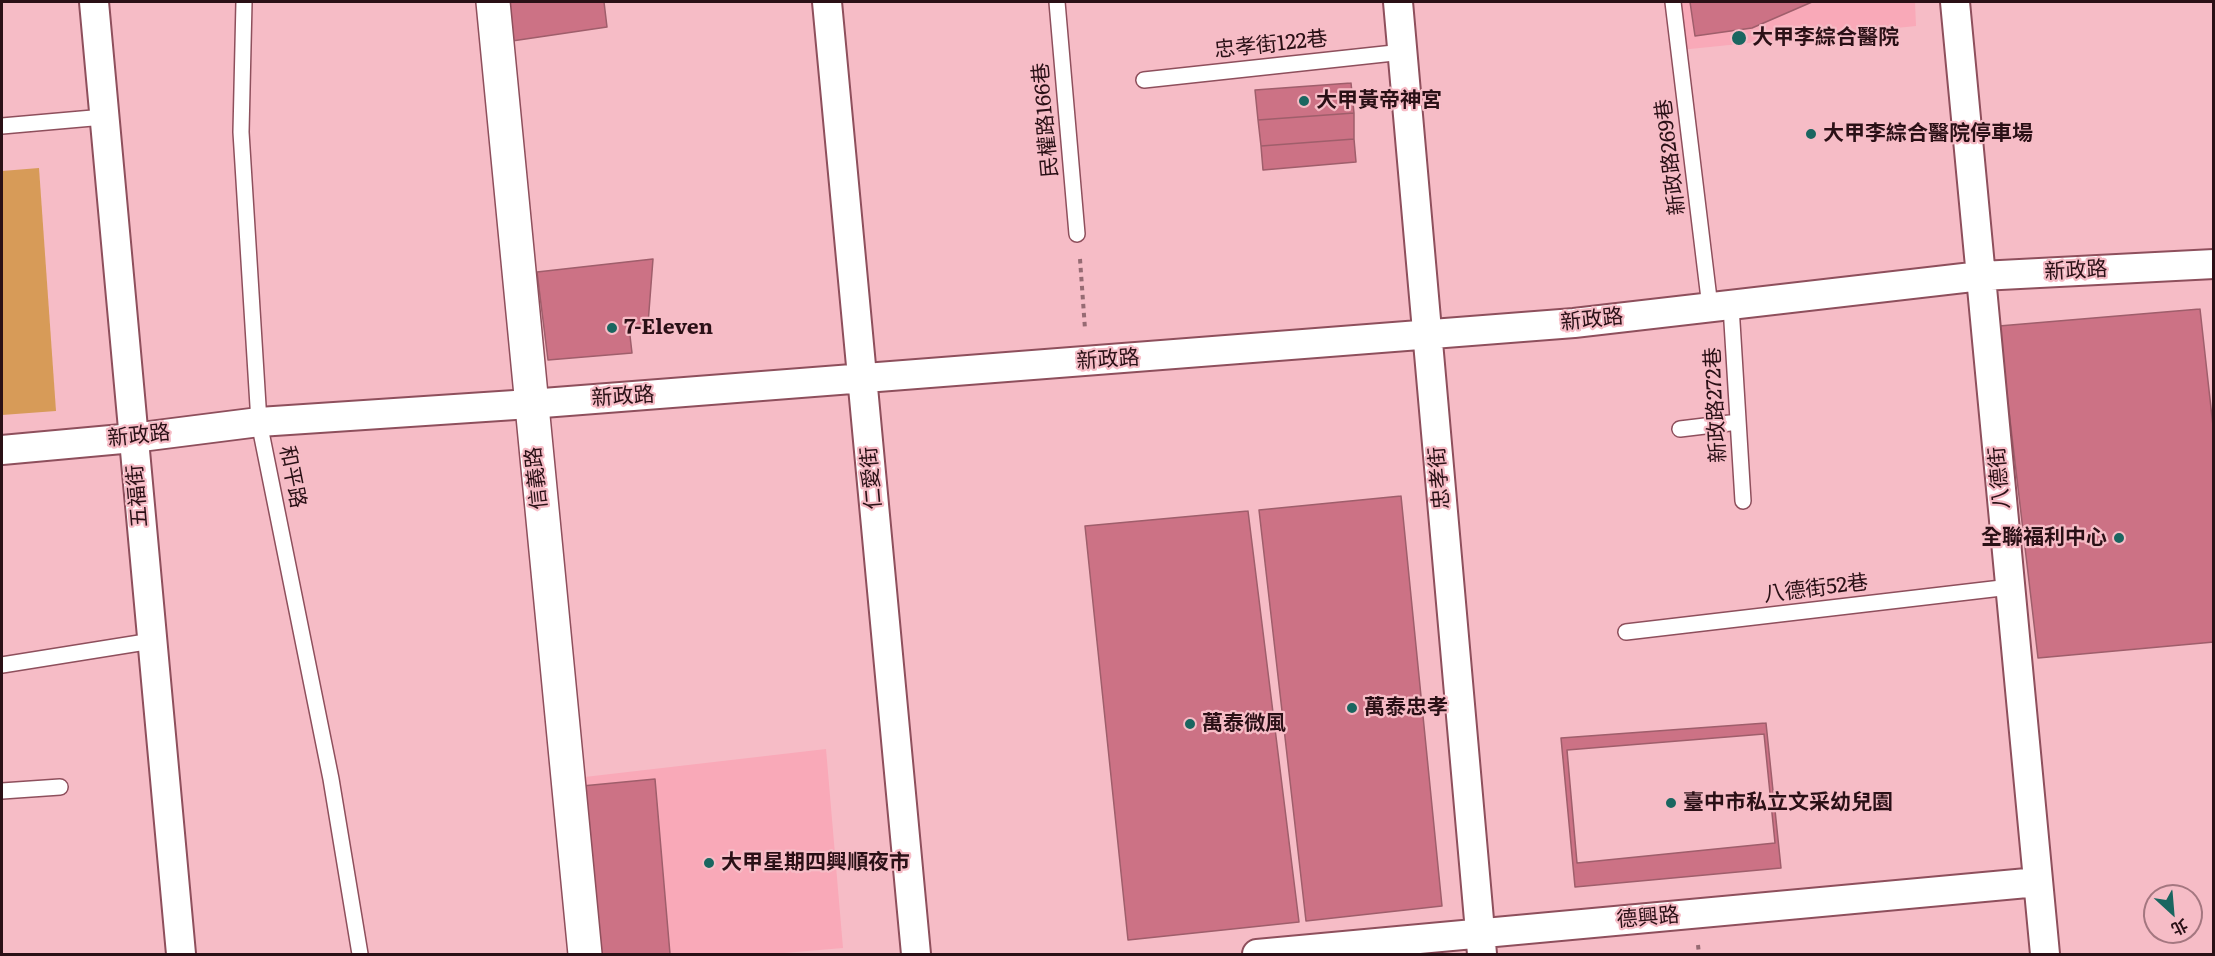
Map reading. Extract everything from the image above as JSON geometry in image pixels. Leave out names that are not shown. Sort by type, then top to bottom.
[{"type":"street","name":"五福街","points":[[94,2],[181,954]]},
{"type":"street","name":"信義路","points":[[493,2],[530,404],[585,954]]},
{"type":"street","name":"仁愛街","points":[[827,2],[916,954]]},
{"type":"street","name":"忠孝街","points":[[1398,2],[1481,944]]},
{"type":"street","name":"八德街","points":[[1955,2],[2045,954]]},
{"type":"street","name":"新政路","points":[[2,450],[133,438],[259,422],[530,404],[1574,323],[1981,276],[2214,264]]},
{"type":"street","name":"德興路","points":[[1257,954],[1481,944],[2038,882]]},
{"type":"lane","name":"和平路","points":[[243,2],[241,132],[259,422],[331,779],[360,954]]},
{"type":"lane","name":"民權路166巷","points":[[1057,2],[1077,234]]},
{"type":"lane","name":"新政路269巷","points":[[1673,2],[1720,307]]},
{"type":"lane","name":"忠孝街122巷","points":[[1144,80],[1403,52]]},
{"type":"lane","points":[[2,126],[104,117]]},
{"type":"lane","name":"新政路272巷","points":[[1720,307],[1738,422],[1743,501]]},
{"type":"lane","points":[[1680,429],[1738,422]]},
{"type":"lane","name":"八德街52巷","points":[[1626,632],[2010,587]]},
{"type":"lane","points":[[2,665],[152,641]]},
{"type":"lane","points":[[2,791],[60,787]]},
{"type":"path","points":[[1077,234],[1088,361]]},
{"type":"shaded area","name":"大甲李綜合醫院","points":[[1677,2],[1915,2],[1916,26],[1680,50]]},
{"type":"shaded area","points":[[39,168],[56,411],[2,415],[2,171]]},
{"type":"shaded area","name":"大甲星期四興順夜市","points":[[826,749],[843,948],[772,954],[589,954],[576,778]]},
{"type":"building","points":[[507,2],[604,2],[607,27],[512,41]]},
{"type":"building","points":[[1690,2],[1812,2],[1752,28],[1695,36]]},
{"type":"building","name":"大甲黃帝神宮","points":[[1351,83],[1354,113],[1258,120],[1255,90]]},
{"type":"building","points":[[1354,113],[1354,139],[1261,146],[1258,120]]},
{"type":"building","points":[[1354,139],[1356,162],[1263,170],[1261,146]]},
{"type":"building","points":[[653,259],[648,324],[629,327],[632,353],[548,360],[537,272]]},
{"type":"building","name":"全聯福利中心","points":[[2200,309],[2214,435],[2214,642],[2038,658],[1999,326]]},
{"type":"building","name":"萬泰忠孝","points":[[1401,496],[1442,906],[1306,921],[1259,510]]},
{"type":"building","name":"萬泰微風","points":[[1248,511],[1299,922],[1128,940],[1085,526]]},
{"type":"building","name":"臺中市私立文采幼兒園","points":[[1766,723],[1781,868],[1575,887],[1561,738]]},
{"type":"building","name":"臺中市私立文采幼兒園","points":[[1764,734],[1775,843],[1577,863],[1567,750]]},
{"type":"building","points":[[655,779],[670,954],[598,954],[582,786]]},
{"type":"place","name":"大甲李綜合醫院","points":[[1739,38]]},
{"type":"place","name":"大甲黃帝神宮","points":[[1304,101]]},
{"type":"place","name":"大甲李綜合醫院停車場","points":[[1811,134]]},
{"type":"place","name":"7-Eleven","points":[[612,328]]},
{"type":"place","name":"全聯福利中心","points":[[2119,538]]},
{"type":"place","name":"萬泰忠孝","points":[[1352,708]]},
{"type":"place","name":"萬泰微風","points":[[1190,724]]},
{"type":"place","name":"臺中市私立文采幼兒園","points":[[1671,803]]},
{"type":"place","name":"大甲星期四興順夜市","points":[[709,863]]}]
